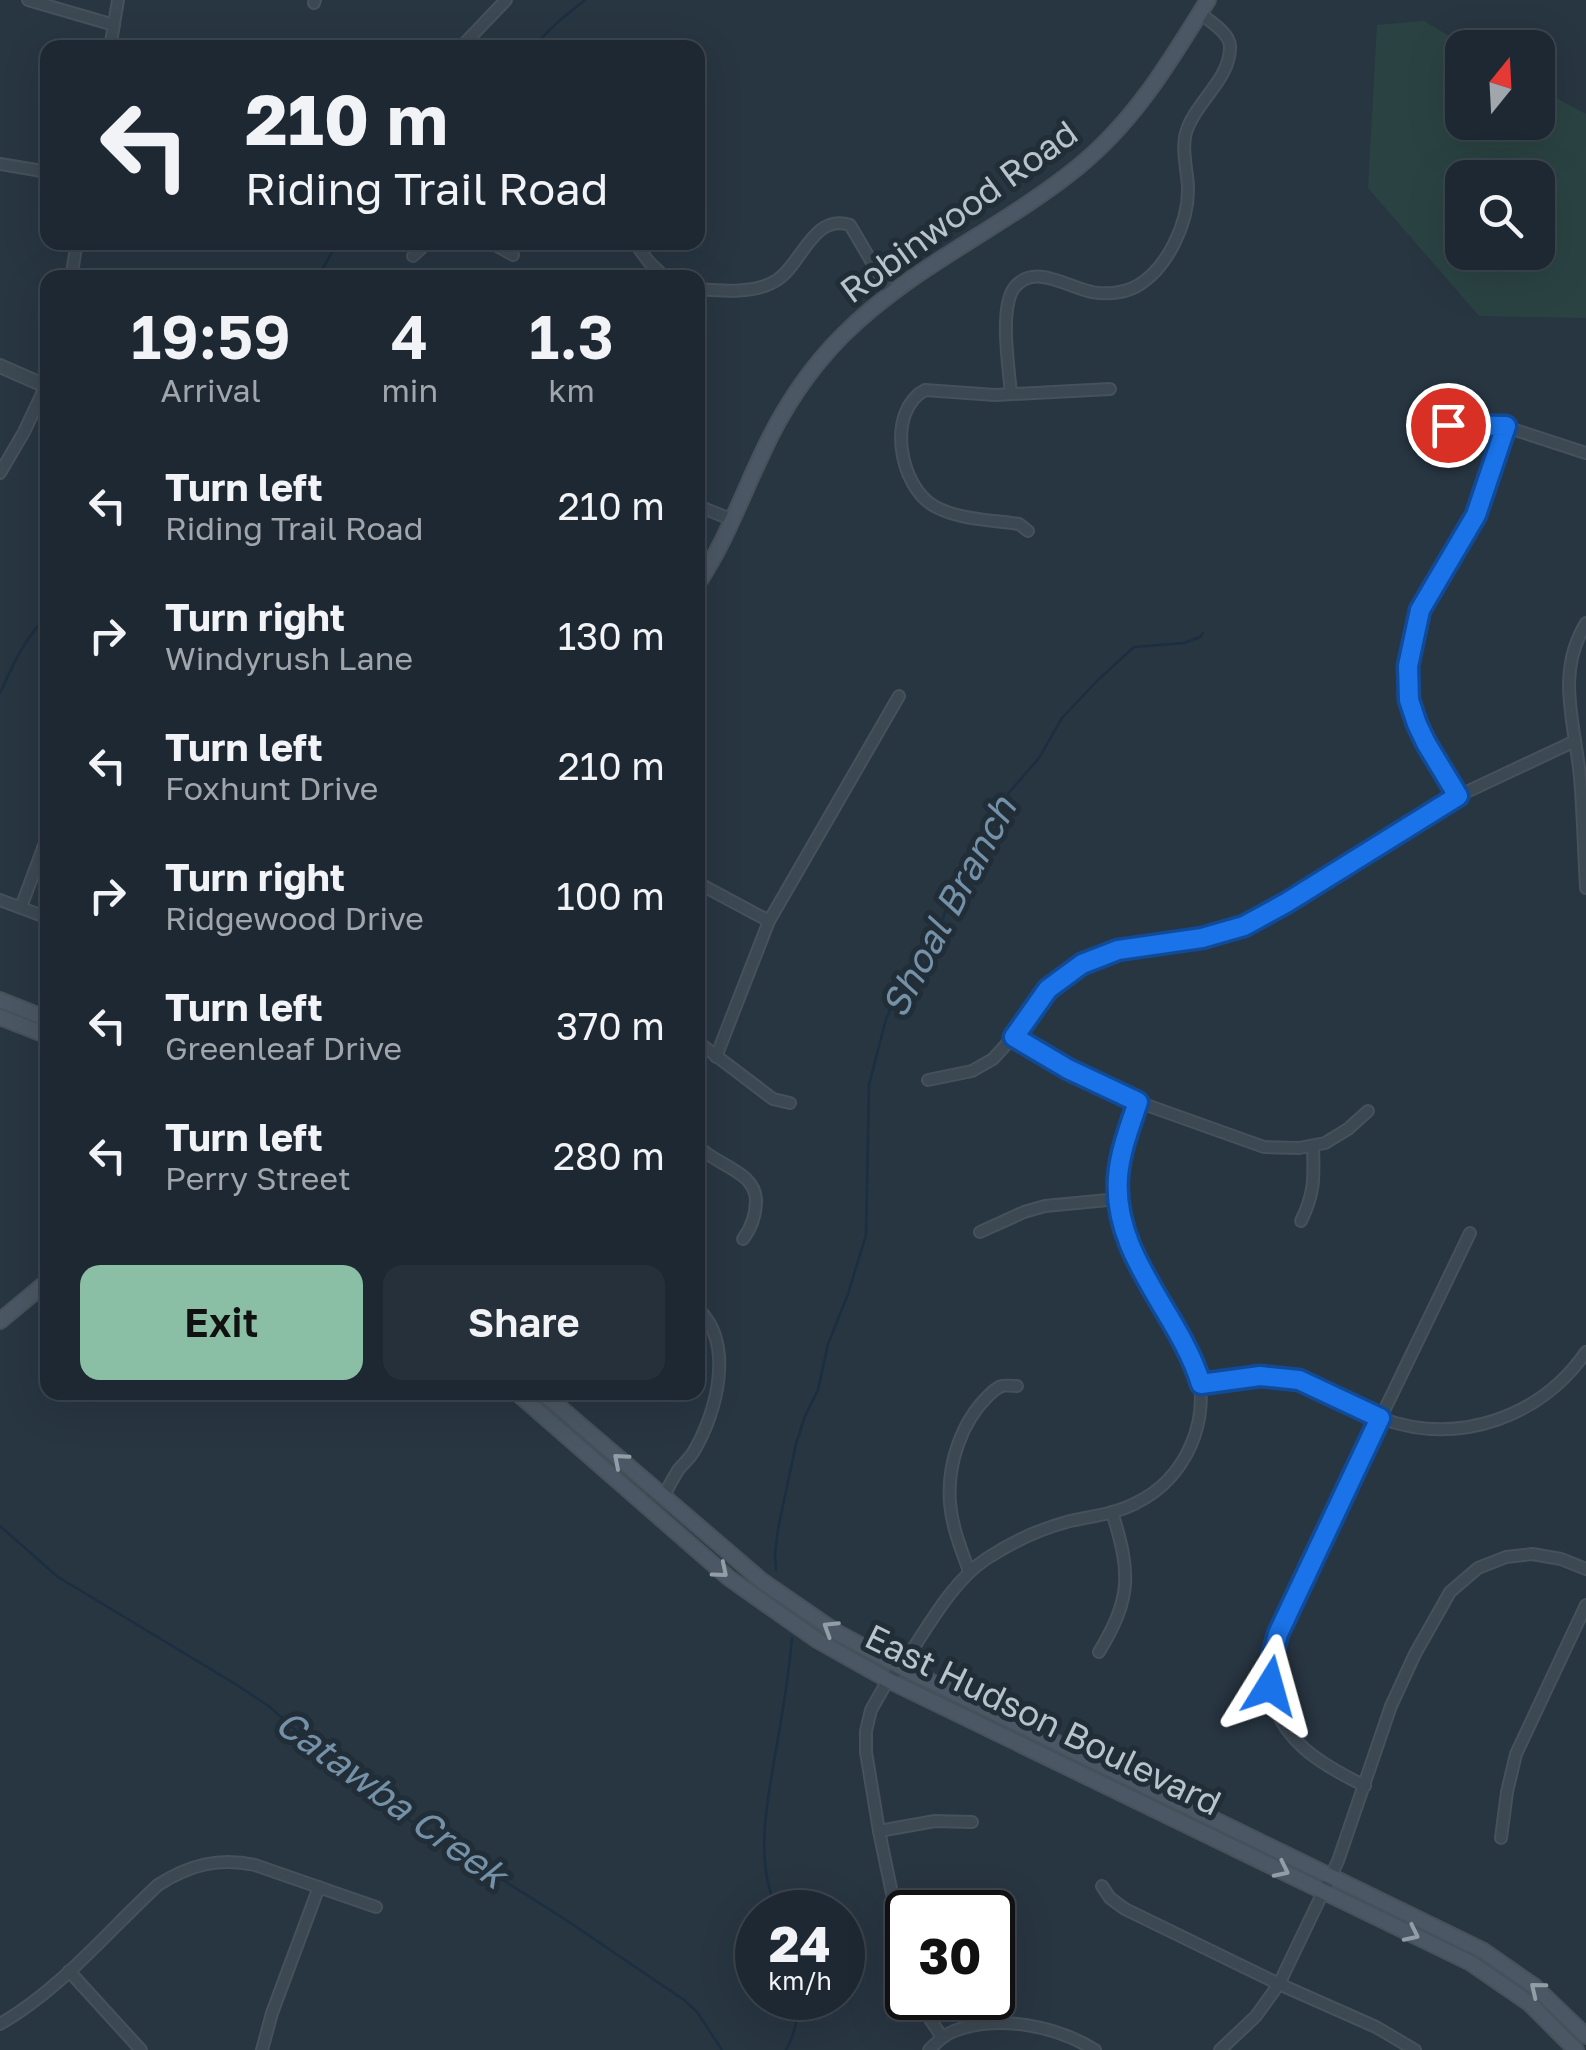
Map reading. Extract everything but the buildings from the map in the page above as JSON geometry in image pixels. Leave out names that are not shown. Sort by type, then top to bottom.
[{"type":"main road","name":"Robinwood Road","points":[[705,571],[734,520],[762,453],[791,400],[826,353],[890,293],[1056,184],[1102,147],[1160,79],[1204,7]]},
{"type":"main road","points":[[0,1000],[40,1016]]},
{"type":"main road","points":[[0,1018],[40,1033]]},
{"type":"main road","points":[[0,1321],[40,1288]]},
{"type":"main road","name":"East Hudson Boulevard","points":[[525,1400],[729,1578],[828,1647],[888,1680],[1471,1963],[1528,2003],[1576,2050]]},
{"type":"main road","name":"East Hudson Boulevard","points":[[551,1400],[764,1582],[836,1632],[1486,1952],[1542,1992],[1586,2036]]},
{"type":"main road","points":[[647,1508],[662,1497]]},
{"type":"street","points":[[28,0],[114,25]]},
{"type":"street","points":[[111,40],[118,0]]},
{"type":"street","points":[[468,40],[506,0]]},
{"type":"street","points":[[1011,394],[1006,316],[1015,287],[1028,278],[1041,277],[1095,293],[1122,291],[1138,285],[1154,272],[1175,238],[1187,204],[1186,128],[1217,82],[1230,52],[1228,39],[1204,7]]},
{"type":"street","points":[[0,164],[40,171]]},
{"type":"street","points":[[705,289],[747,290],[776,282],[814,235],[828,225],[843,223],[850,226],[890,293]]},
{"type":"street","points":[[412,256],[419,250]]},
{"type":"street","points":[[505,250],[513,254]]},
{"type":"street","points":[[640,250],[658,270]]},
{"type":"street","points":[[0,366],[40,381]]},
{"type":"street","points":[[1028,530],[1019,524],[966,516],[926,500],[908,471],[901,448],[902,427],[915,396],[925,390],[978,395],[1110,388]]},
{"type":"street","points":[[0,473],[40,399]]},
{"type":"street","points":[[1448,425],[1506,426],[1586,453]]},
{"type":"street","points":[[1458,796],[1417,724],[1409,700],[1408,666],[1420,610],[1476,515],[1506,426]]},
{"type":"street","points":[[705,509],[734,520]]},
{"type":"street","points":[[1586,623],[1574,646],[1568,674],[1580,776],[1586,888]]},
{"type":"street","points":[[716,1057],[769,921],[900,696]]},
{"type":"street","points":[[928,1080],[960,1075],[983,1066],[1014,1037],[1048,989],[1082,964],[1118,950],[1202,938],[1244,926],[1458,796],[1575,741]]},
{"type":"street","points":[[21,908],[40,857]]},
{"type":"street","points":[[705,887],[769,921]]},
{"type":"street","points":[[0,900],[40,915]]},
{"type":"street","points":[[1014,1037],[1138,1102],[1264,1147],[1313,1146],[1336,1136],[1368,1112]]},
{"type":"street","points":[[705,1048],[773,1099],[790,1103]]},
{"type":"street","points":[[891,1890],[866,1731],[871,1710],[888,1680],[970,1571],[1028,1535],[1112,1512],[1149,1496],[1179,1467],[1197,1430],[1201,1384],[1190,1354],[1131,1250],[1118,1199],[1119,1166],[1138,1102]]},
{"type":"street","points":[[1300,1222],[1311,1200],[1313,1146]]},
{"type":"street","points":[[705,1153],[745,1176],[756,1192],[756,1213],[743,1238]]},
{"type":"street","points":[[980,1232],[1046,1206],[1118,1199]]},
{"type":"street","points":[[1365,1786],[1316,1760],[1288,1732],[1274,1706],[1270,1673],[1274,1647],[1284,1618],[1470,1233]]},
{"type":"street","points":[[662,1497],[702,1436],[714,1396],[719,1353],[714,1332],[705,1319]]},
{"type":"street","points":[[1201,1384],[1260,1376],[1299,1380],[1405,1426],[1474,1426],[1498,1421],[1547,1393],[1574,1369],[1586,1352]]},
{"type":"street","points":[[970,1571],[952,1520],[950,1478],[954,1457],[968,1422],[981,1403],[996,1388],[1018,1386]]},
{"type":"street","points":[[1098,1652],[1122,1608],[1125,1587],[1124,1552],[1112,1512]]},
{"type":"street","points":[[1220,2050],[1256,2016],[1279,1984],[1332,1876],[1398,1690],[1442,1602],[1467,1575],[1520,1554],[1560,1559],[1586,1569]]},
{"type":"street","points":[[1501,1838],[1516,1754],[1586,1606]]},
{"type":"street","points":[[879,1831],[935,1821],[972,1822]]},
{"type":"street","points":[[0,2024],[24,2010],[69,1972],[158,1885],[195,1866],[237,1860],[256,1864],[376,1907]]},
{"type":"street","points":[[1102,1886],[1110,1898],[1125,1908],[1415,2050]]},
{"type":"street","points":[[262,2050],[319,1887]]},
{"type":"street","points":[[69,1972],[141,2050]]},
{"type":"street","points":[[931,2020],[942,2037]]},
{"type":"street","points":[[929,2050],[956,2030],[1008,2024],[1058,2031],[1095,2050]]},
{"type":"green space","points":[[1424,21],[1445,33],[1445,140],[1555,140],[1555,97],[1586,114],[1586,318],[1479,316],[1368,188],[1377,25]]},
{"type":"waterway","points":[[539,40],[585,0]]},
{"type":"waterway","points":[[322,270],[333,250]]},
{"type":"waterway","points":[[0,693],[14,662],[40,624]]},
{"type":"waterway","name":"Shoal Branch","points":[[776,1570],[778,1529],[796,1444],[818,1390],[828,1344],[866,1235],[869,1085],[886,1019],[910,965],[943,918],[961,869],[982,830],[1039,758],[1062,718],[1134,647],[1184,643],[1203,633]]},
{"type":"waterway","name":"Catawba Creek","points":[[0,1526],[58,1577],[270,1707],[345,1775],[684,2000],[697,2012],[722,2050]]},
{"type":"waterway","name":"Shoal Branch","points":[[770,1890],[765,1826],[792,1638]]},
{"type":"waterway","name":"Shoal Branch","points":[[786,2050],[796,2020]]},
{"type":"route","points":[[1270,1686],[1278,1634],[1380,1418],[1299,1380],[1260,1376],[1201,1384],[1190,1354],[1131,1250],[1121,1218],[1119,1166],[1138,1102],[1068,1069],[1014,1037],[1048,989],[1082,964],[1118,950],[1202,938],[1256,921],[1458,796],[1417,724],[1409,700],[1408,666],[1420,610],[1476,515],[1506,426],[1448,425]]}]
